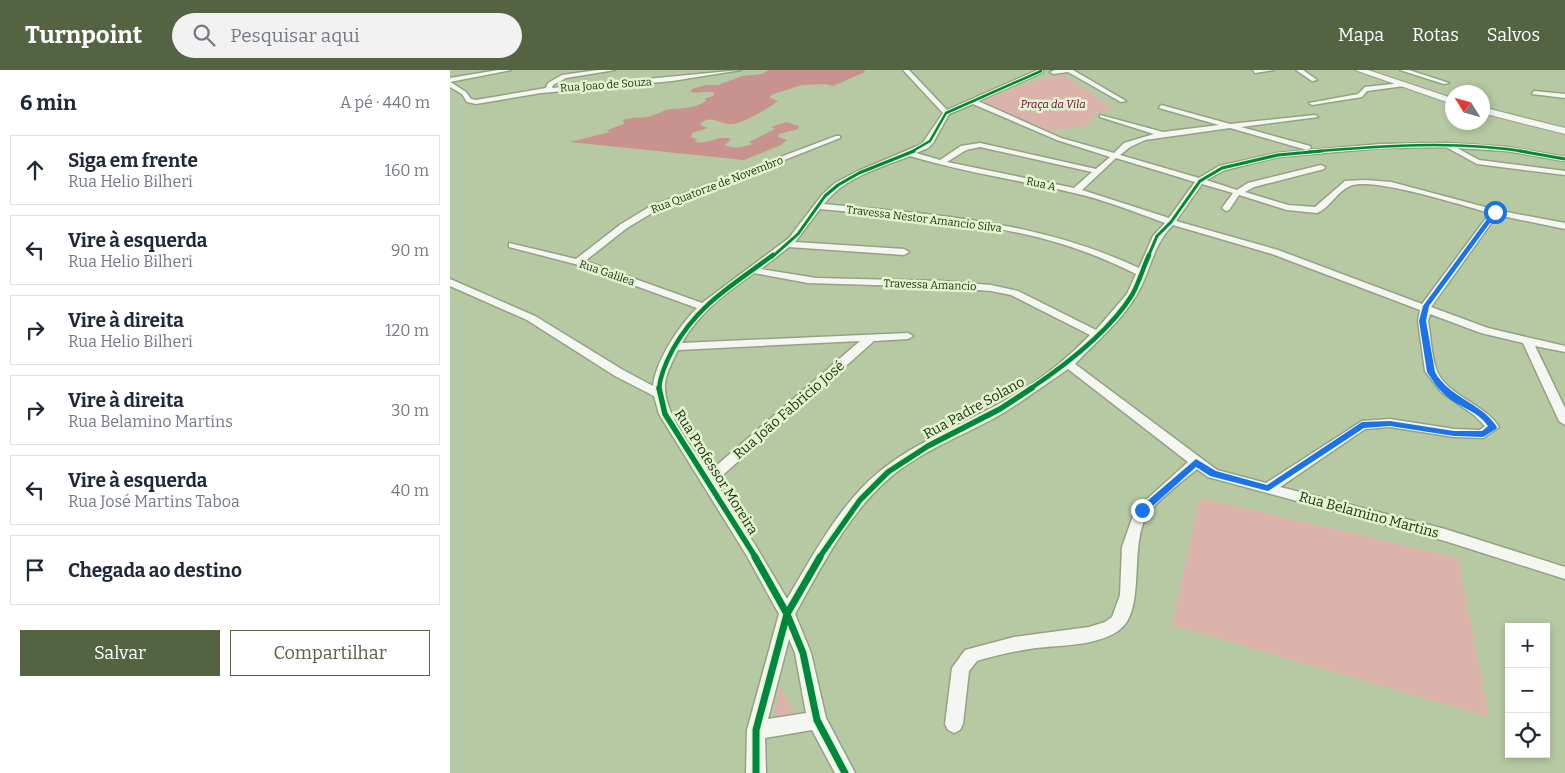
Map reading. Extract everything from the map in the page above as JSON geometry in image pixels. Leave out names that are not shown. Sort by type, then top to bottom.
[{"type":"street","points":[[450,82],[508,70]]},
{"type":"street","points":[[549,89],[550,84],[564,76],[612,70]]},
{"type":"street","points":[[699,70],[707,76]]},
{"type":"street","name":"Rua Joao de Souza","points":[[450,82],[472,102],[549,89],[707,76],[738,70]]},
{"type":"street","points":[[906,70],[946,113]]},
{"type":"street","points":[[450,282],[531,318],[619,373],[658,393],[660,378],[673,348],[684,328],[701,306],[788,244],[807,224],[830,192],[840,183],[909,153],[930,141],[946,113],[1041,70],[1069,70],[1124,100]]},
{"type":"street","points":[[1255,71],[1272,70]]},
{"type":"street","points":[[1300,70],[1314,80]]},
{"type":"street","points":[[1359,70],[1445,99]]},
{"type":"street","points":[[1403,70],[1446,83]]},
{"type":"street","points":[[1021,80],[1052,71]]},
{"type":"street","points":[[1312,103],[1360,96],[1365,89],[1402,84]]},
{"type":"street","points":[[1534,93],[1565,96]]},
{"type":"street","points":[[972,100],[1059,139],[1287,207],[1314,211],[1348,183],[1364,182],[1391,184],[1495,212],[1565,226]]},
{"type":"street","points":[[1161,107],[1314,150]]},
{"type":"street","points":[[1490,112],[1565,131]]},
{"type":"street","points":[[1102,116],[1162,134]]},
{"type":"street","points":[[1076,191],[1113,156],[1127,145],[1143,138],[1162,134],[1315,117]]},
{"type":"street","name":"Rua Quatorze de Novembro","points":[[578,262],[624,226],[654,208],[838,137]]},
{"type":"street","points":[[1200,181],[1211,172],[1230,166],[1278,155],[1314,150],[1446,145],[1507,150],[1564,158]]},
{"type":"street","points":[[1446,145],[1477,162],[1565,173]]},
{"type":"street","points":[[942,163],[964,148],[980,146],[1096,171]]},
{"type":"street","name":"Rua A","points":[[909,153],[942,163],[1076,191],[1171,222]]},
{"type":"street","points":[[1226,208],[1237,193],[1251,185],[1321,167]]},
{"type":"street","name":"Rua Padre Solano","points":[[756,773],[756,730],[787,614],[825,548],[860,500],[888,472],[928,446],[1000,409],[1068,364],[1098,335],[1132,295],[1140,272],[1157,236],[1171,222],[1200,181]]},
{"type":"street","name":"Travessa Nestor Amancio Silva","points":[[820,206],[990,225],[1081,246],[1111,257],[1140,272]]},
{"type":"street","points":[[1268,488],[1362,425],[1390,423],[1454,433],[1483,434],[1493,427],[1486,416],[1447,393],[1431,372],[1423,321],[1425,310],[1495,212]]},
{"type":"street","points":[[1171,222],[1275,252],[1485,332],[1565,349]]},
{"type":"street","points":[[788,244],[904,252]]},
{"type":"street","name":"Rua Galilea","points":[[512,245],[578,262],[701,306]]},
{"type":"street","name":"Travessa Amancio","points":[[752,270],[814,281],[973,286],[1003,290],[1014,293],[1098,335]]},
{"type":"street","name":"Rua João Fabricio José","points":[[673,348],[908,336]]},
{"type":"street","name":"Rua João Fabricio José","points":[[707,481],[871,338]]},
{"type":"street","points":[[1528,342],[1565,421]]},
{"type":"street","name":"Rua Belamino Martins","points":[[1068,364],[1213,474],[1444,535],[1565,573]]},
{"type":"street","name":"Rua Professor Moreira","points":[[658,393],[665,414],[752,552],[787,614],[803,653],[817,720],[845,773]]},
{"type":"street","points":[[954,724],[962,668],[971,655],[1027,642],[1085,635],[1102,630],[1119,621],[1128,595],[1129,547],[1142,510],[1196,462]]},
{"type":"street","points":[[756,730],[817,720]]},
{"type":"green space","name":"Praça da Vila","points":[[1062,74],[1114,109],[1093,115],[1088,126],[1048,131],[982,101],[1032,82]]},
{"type":"green space","points":[[1200,498],[1458,558],[1489,717],[1172,625]]},
{"type":"green space","points":[[779,685],[795,714],[794,718],[773,722]]},
{"type":"shaded area","points":[[769,70],[864,70],[865,72],[833,86],[826,84],[802,85],[771,95],[770,98],[778,101],[750,118],[733,124],[711,119],[703,121],[700,125],[708,128],[692,133],[691,137],[698,140],[694,141],[703,143],[726,138],[731,139],[725,145],[738,148],[752,144],[749,142],[775,129],[771,127],[786,122],[799,126],[798,129],[779,134],[778,137],[787,140],[781,145],[744,160],[570,142],[610,132],[607,130],[624,124],[623,120],[626,119],[647,117],[670,109],[699,105],[707,100],[704,99],[713,96],[714,93],[691,92],[692,89],[706,85],[718,85],[742,76],[762,74]]},
{"type":"cycle path","points":[[845,773],[817,720],[803,653],[787,614],[752,552],[665,414],[659,383],[671,353],[683,332],[696,315],[725,289],[792,240],[831,190],[859,173],[925,146],[930,141],[946,113],[1041,71]]},
{"type":"cycle path","points":[[756,773],[756,730],[787,614],[825,548],[860,500],[888,472],[928,446],[1000,409],[1068,364],[1107,325],[1132,295],[1157,236],[1171,222],[1200,181],[1222,168],[1278,155],[1381,146],[1446,145],[1507,149],[1565,159]]},
{"type":"route","points":[[1142,510],[1196,462],[1213,474],[1268,488],[1362,425],[1390,423],[1454,433],[1483,434],[1493,427],[1486,416],[1447,393],[1431,372],[1423,321],[1426,306],[1495,212]]}]
